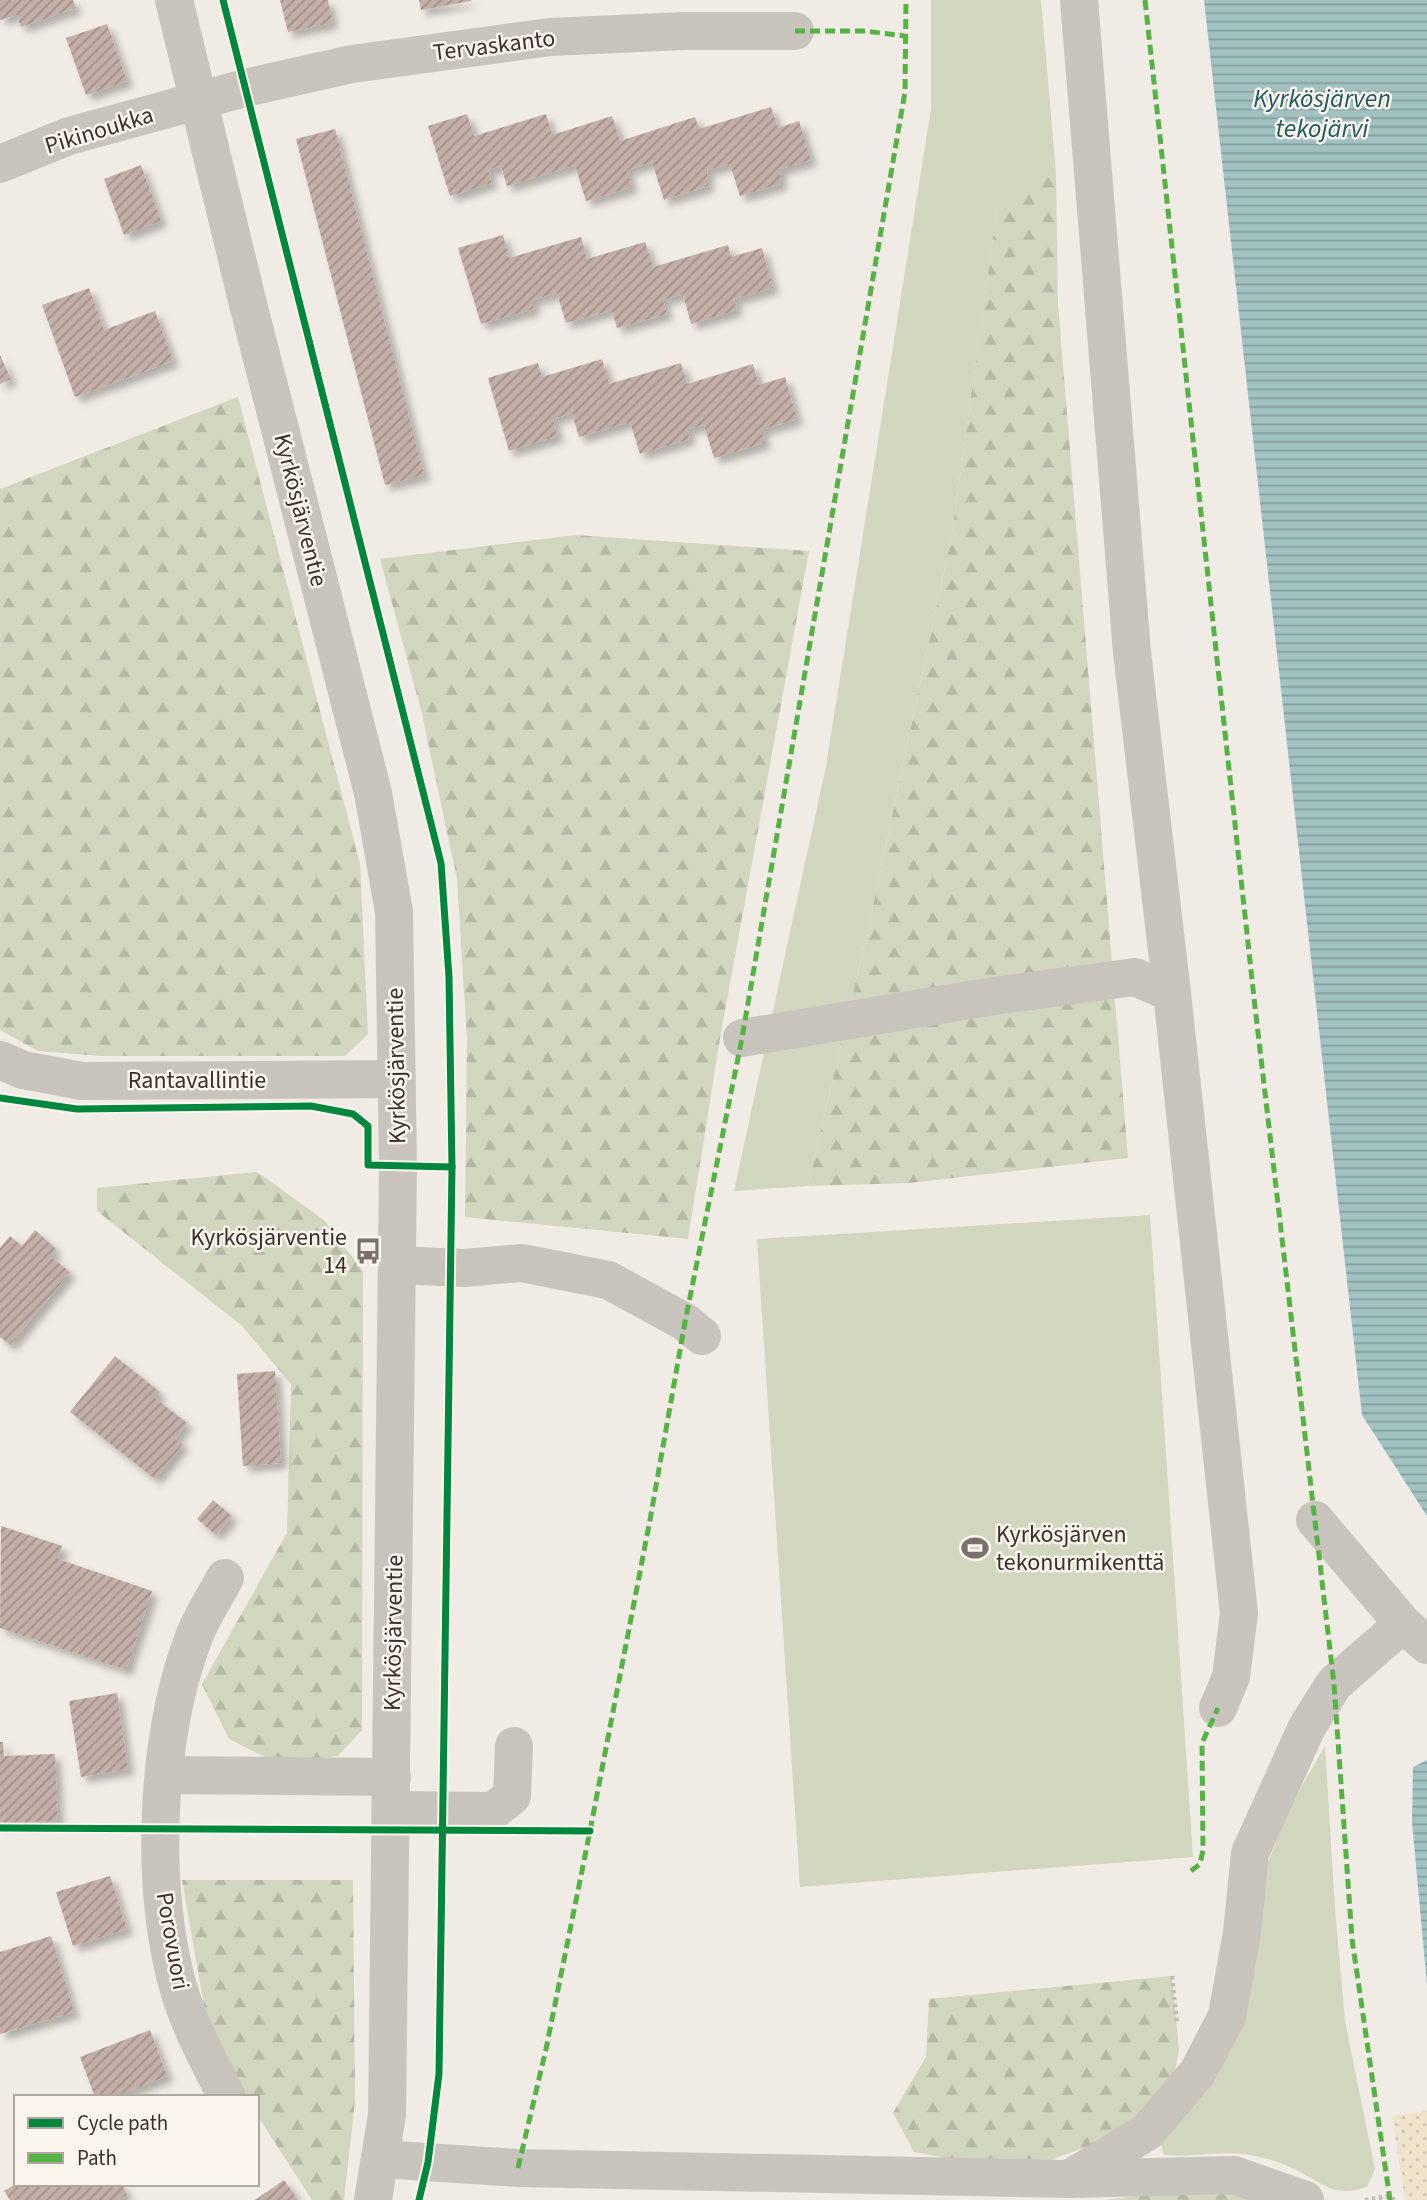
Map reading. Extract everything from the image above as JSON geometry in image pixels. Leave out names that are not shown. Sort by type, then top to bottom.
[{"type":"street","name":"Kyrkösjärventie","points":[[174,0],[247,300],[373,793],[394,912],[397,1265],[387,2115],[373,2200]]},
{"type":"street","points":[[1079,0],[1132,652],[1172,993],[1238,1612],[1231,1677],[1218,1709]]},
{"type":"street","name":"Tervaskanto","points":[[199,100],[352,64],[550,37],[684,31],[795,31]]},
{"type":"street","name":"Pikinoukka","points":[[0,164],[69,136],[199,100]]},
{"type":"street","points":[[742,1038],[993,996],[1135,977],[1172,993]]},
{"type":"street","name":"Rantavallintie","points":[[0,1060],[23,1070],[82,1081],[396,1079]]},
{"type":"street","points":[[397,1265],[464,1268],[522,1264],[608,1280],[685,1322],[702,1336]]},
{"type":"street","points":[[1069,2179],[1147,2132],[1198,2072],[1227,2016],[1242,1933],[1250,1853],[1307,1727],[1334,1684],[1415,1635],[1315,1520]]},
{"type":"street","name":"Porovuori","points":[[225,1578],[196,1633],[176,1694],[164,1775],[160,1830],[163,1904],[175,1976],[196,2035],[226,2095]]},
{"type":"street","points":[[164,1775],[392,1793],[493,1811],[512,1796],[514,1746]]},
{"type":"street","points":[[380,2159],[518,2168],[729,2160],[1069,2179],[1234,2175],[1305,2200]]},
{"type":"path","points":[[1365,2200],[1390,2196],[1394,2200]]},
{"type":"green space","points":[[931,0],[1041,0],[1056,173],[998,203],[952,534],[868,929],[808,1186],[734,1191],[826,766],[931,109]]},
{"type":"green space","points":[[1056,173],[1058,304],[1128,1158],[910,1183],[808,1186],[868,929],[952,534],[998,202]]},
{"type":"green space","points":[[238,397],[360,864],[368,1034],[345,1056],[101,1056],[38,1051],[0,1030],[0,489]]},
{"type":"green space","points":[[576,535],[809,551],[720,1038],[688,1239],[465,1217],[467,1040],[457,879],[422,714],[380,559]]},
{"type":"green space","points":[[257,1172],[324,1220],[363,1271],[362,1730],[338,1756],[277,1763],[229,1739],[202,1684],[287,1533],[291,1384],[241,1325],[97,1211],[97,1188]]},
{"type":"green space","name":"Kyrkösjärven tekonurmikenttä","points":[[1150,1215],[1193,1857],[800,1887],[757,1239]]},
{"type":"green space","points":[[1325,1746],[1345,2021],[1375,2169],[1367,2187],[1345,2191],[1327,2187],[1287,2166],[1261,2157],[1229,2153],[1164,2155],[1161,2145],[1174,2123],[1216,2080],[1240,2022],[1265,1870],[1292,1803]]},
{"type":"green space","points":[[182,1880],[353,1880],[355,2101],[344,2200],[312,2200],[259,2118],[259,2095],[246,2095],[206,2017]]},
{"type":"green space","points":[[1172,1976],[1179,2050],[1172,2085],[1151,2108],[1086,2147],[1036,2165],[961,2161],[914,2152],[893,2113],[926,2057],[929,1999]]},
{"type":"green space","points":[[1161,2193],[1253,2194],[1260,2200],[1106,2200]]},
{"type":"sand","points":[[1427,2111],[1427,2200],[1405,2200],[1392,2116]]},
{"type":"water","name":"Kyrkösjärven tekojärvi","points":[[1204,0],[1427,0],[1427,1516],[1362,1415]]},
{"type":"water","points":[[1427,1760],[1427,1985],[1412,1822],[1413,1767]]},
{"type":"building","points":[[0,0],[73,0],[76,8],[21,27],[17,15],[0,20]]},
{"type":"building","points":[[280,0],[328,0],[332,23],[288,32]]},
{"type":"building","points":[[419,0],[471,0],[471,1],[421,10]]},
{"type":"building","points":[[107,24],[127,81],[86,95],[66,38]]},
{"type":"building","points":[[771,107],[778,128],[799,121],[811,160],[780,169],[781,184],[740,196],[730,164],[707,170],[708,186],[664,200],[652,162],[627,170],[632,187],[586,201],[575,165],[507,186],[501,166],[488,170],[492,183],[450,196],[428,126],[467,114],[474,136],[546,114],[552,135],[612,116],[620,141],[695,117],[699,129]]},
{"type":"building","points":[[335,129],[424,475],[385,485],[296,139]]},
{"type":"building","points":[[141,165],[161,221],[124,235],[104,179]]},
{"type":"building","points":[[503,235],[509,258],[581,237],[587,259],[645,242],[653,267],[728,245],[731,257],[762,248],[773,288],[734,299],[737,310],[691,324],[683,294],[663,300],[667,314],[617,328],[612,310],[566,323],[557,293],[532,300],[534,309],[481,324],[458,248]]},
{"type":"building","points":[[89,288],[104,330],[155,311],[173,361],[75,397],[42,305]]},
{"type":"building","points":[[0,355],[11,379],[0,384]]},
{"type":"building","points":[[602,359],[609,384],[681,363],[687,384],[753,364],[759,385],[785,377],[797,419],[761,430],[765,443],[714,458],[704,425],[687,429],[690,439],[640,454],[630,422],[579,437],[572,413],[553,419],[558,436],[509,451],[488,378],[538,363],[542,377]]},
{"type":"building","points":[[35,1230],[56,1249],[50,1256],[70,1272],[10,1345],[0,1337],[0,1248],[10,1236],[22,1246]]},
{"type":"building","points":[[115,1356],[160,1392],[155,1398],[187,1423],[175,1439],[183,1444],[155,1479],[70,1412]]},
{"type":"building","points":[[275,1371],[281,1463],[243,1466],[237,1374]]},
{"type":"building","points":[[213,1500],[232,1516],[216,1535],[197,1519]]},
{"type":"building","points":[[1,1526],[62,1546],[58,1559],[152,1591],[126,1670],[0,1628]]},
{"type":"building","points":[[117,1693],[128,1769],[81,1777],[69,1701]]},
{"type":"building","points":[[0,1742],[3,1742],[4,1756],[55,1754],[58,1821],[0,1824]]},
{"type":"building","points":[[110,1876],[127,1929],[73,1946],[56,1892]]},
{"type":"building","points":[[51,1936],[74,2012],[0,2034],[0,1952]]},
{"type":"building","points":[[150,2030],[167,2076],[118,2095],[94,2095],[80,2057]]},
{"type":"building","points":[[284,2180],[298,2200],[255,2200]]},
{"type":"building","points":[[14,2185],[123,2186],[127,2195],[118,2200],[10,2200],[4,2191]]},
{"type":"marked path","points":[[518,2168],[546,2049],[590,1831],[685,1322],[742,1038],[905,92],[906,0]]},
{"type":"marked path","points":[[1145,0],[1255,1007],[1334,1684],[1352,1939],[1390,2200]]},
{"type":"marked path","points":[[795,31],[865,31],[905,36]]},
{"type":"marked path","points":[[1191,1871],[1200,1864],[1203,1850],[1202,1743],[1218,1708]]},
{"type":"cycle path","points":[[223,0],[441,863],[449,977],[452,1167],[439,2074],[428,2162],[419,2200]]},
{"type":"cycle path","points":[[0,1098],[77,1109],[311,1106],[353,1114],[368,1126],[368,1165],[452,1167]]},
{"type":"cycle path","points":[[0,1828],[590,1831]]},
{"type":"place","name":"Kyrkösjärventie 14","points":[[368,1251]]},
{"type":"place","name":"Kyrkösjärven tekonurmikenttä","points":[[975,1548]]}]
